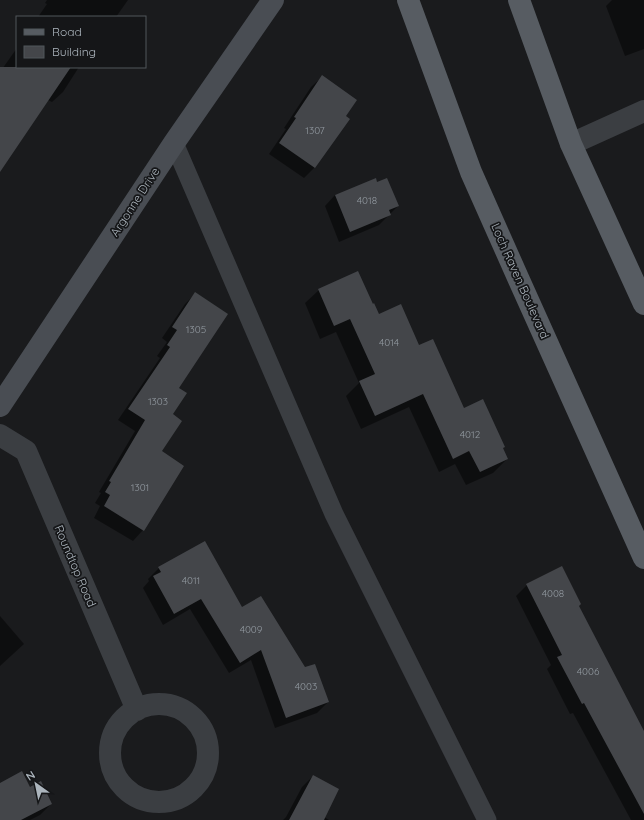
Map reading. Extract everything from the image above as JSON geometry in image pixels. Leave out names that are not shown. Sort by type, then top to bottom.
[{"type":"main road","name":"Argonne Drive","points":[[0,406],[174,143],[272,0]]},
{"type":"main road","name":"Loch Raven Boulevard","points":[[408,0],[471,172],[644,558]]},
{"type":"main road","points":[[519,0],[571,144],[644,304]]},
{"type":"street","points":[[571,144],[644,111]]},
{"type":"street","name":"Roundtop Road","points":[[0,435],[26,451],[136,710]]},
{"type":"street","points":[[151,705],[167,705],[181,709],[194,718],[203,730],[208,745],[208,760],[203,775],[194,788],[182,796],[166,802],[149,801],[133,795],[120,783],[112,768],[110,751],[114,735],[123,720],[136,710],[151,705]]},
{"type":"lane","points":[[174,143],[334,514],[487,820]]},
{"type":"building","points":[[0,67],[70,68],[0,172]]},
{"type":"building","points":[[322,75],[357,100],[346,116],[350,119],[315,168],[279,143],[296,118],[294,117]]},
{"type":"building","points":[[376,178],[377,182],[387,178],[399,206],[389,210],[391,215],[350,232],[335,195]]},
{"type":"building","points":[[358,271],[379,314],[401,304],[419,345],[433,339],[464,408],[483,399],[505,447],[503,448],[508,459],[480,472],[469,451],[453,459],[423,394],[375,416],[359,381],[375,374],[350,319],[334,326],[318,289]]},
{"type":"building","points":[[195,292],[228,314],[179,388],[187,393],[173,414],[182,421],[162,451],[184,466],[144,531],[104,506],[110,495],[105,492],[111,482],[109,481],[145,420],[128,409],[170,347],[167,345],[177,330],[172,327]]},
{"type":"building","points":[[205,541],[242,607],[261,596],[305,667],[315,664],[329,702],[286,718],[261,650],[240,663],[201,599],[174,614],[153,576],[161,572],[158,567]]},
{"type":"building","points":[[562,566],[581,604],[579,606],[644,731],[644,814],[584,703],[582,704],[557,657],[562,655],[526,584]]},
{"type":"building","points":[[22,771],[30,787],[41,781],[52,804],[21,820],[0,820],[0,783]]},
{"type":"building","points":[[313,775],[339,789],[324,820],[289,820]]}]
